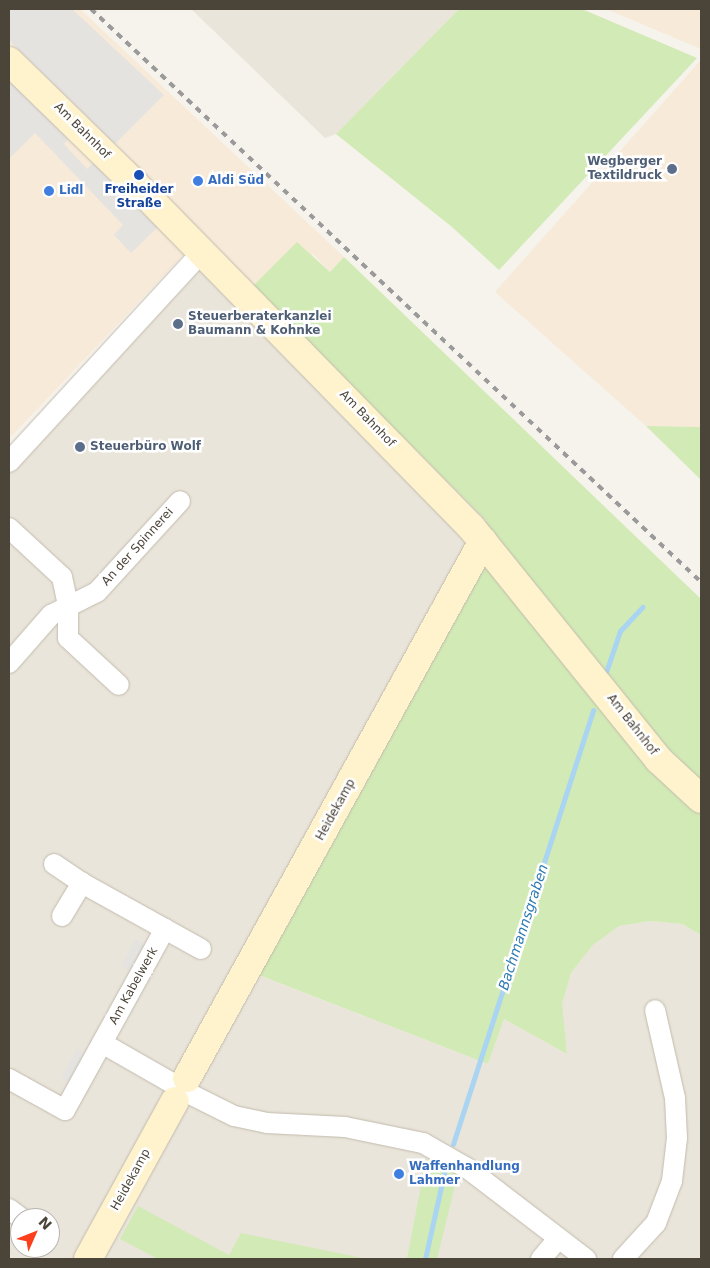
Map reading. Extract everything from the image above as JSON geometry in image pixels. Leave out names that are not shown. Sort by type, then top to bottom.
[{"type":"street","name":"Am Bahnhof","points":[[9,61],[201,253],[483,541],[660,760],[701,799]]},
{"type":"street","points":[[9,462],[201,253]]},
{"type":"street","name":"An der Spinnerei","points":[[9,663],[51,615],[97,592],[180,501]]},
{"type":"street","points":[[9,528],[62,577],[68,606],[68,638],[119,685]]},
{"type":"street","name":"Heidekamp","points":[[88,1259],[483,541]]},
{"type":"street","points":[[54,864],[82,883],[201,949]]},
{"type":"street","points":[[62,916],[82,883]]},
{"type":"street","name":"Am Kabelwerk","points":[[9,1079],[65,1110],[165,929]]},
{"type":"street","points":[[624,1259],[656,1223],[672,1181],[677,1138],[675,1098],[655,1010]]},
{"type":"street","points":[[102,1043],[181,1089],[234,1116],[267,1123],[346,1127],[423,1143],[467,1168],[557,1240],[586,1259]]},
{"type":"street","points":[[541,1259],[557,1240]]},
{"type":"shaded area","points":[[9,9],[80,9],[344,257],[330,272],[313,254],[252,287],[115,145],[9,43]]},
{"type":"shaded area","points":[[9,9],[72,9],[164,95],[115,144],[9,40]]},
{"type":"shaded area","points":[[191,9],[459,9],[336,134],[325,138]]},
{"type":"shaded area","points":[[606,9],[701,9],[701,49]]},
{"type":"shaded area","points":[[701,60],[701,427],[646,426],[495,292]]},
{"type":"shaded area","points":[[9,75],[187,251],[9,439]]},
{"type":"shaded area","points":[[9,75],[73,134],[64,144],[87,169],[97,159],[161,224],[131,253],[114,235],[123,225],[35,133],[9,159]]},
{"type":"shaded area","points":[[200,265],[385,420],[488,521],[474,539],[240,968],[488,1064],[504,1019],[567,1054],[561,1004],[571,973],[593,945],[618,926],[650,921],[682,924],[701,935],[701,1259],[9,1259],[9,469]]},
{"type":"shaded area","points":[[135,939],[145,944],[131,972],[121,967]]},
{"type":"shaded area","points":[[77,1049],[86,1054],[70,1083],[61,1078]]},
{"type":"green space","points":[[459,9],[582,9],[697,58],[499,270],[452,227],[336,134]]},
{"type":"green space","points":[[297,242],[330,272],[344,257],[701,599],[701,935],[682,924],[650,921],[619,926],[593,945],[571,973],[562,1004],[567,1054],[504,1019],[488,1064],[256,974],[474,539],[487,521],[252,287]]},
{"type":"green space","points":[[646,426],[701,427],[701,480]]},
{"type":"green space","points":[[426,1159],[458,1173],[437,1259],[407,1259]]},
{"type":"green space","points":[[138,1206],[229,1255],[241,1233],[367,1259],[158,1259],[120,1239]]},
{"type":"waterway","name":"Bachmannsgraben","points":[[605,675],[620,631],[642,607]]},
{"type":"waterway","name":"Bachmannsgraben","points":[[453,1144],[593,710]]},
{"type":"waterway","name":"Bachmannsgraben","points":[[425,1259],[445,1169]]},
{"type":"railway","points":[[91,9],[701,582]]},
{"type":"place","name":"Wegberger Textildruck","points":[[672,169]]},
{"type":"place","name":"Freiheider Straße","points":[[139,175]]},
{"type":"place","name":"Aldi Süd","points":[[198,181]]},
{"type":"place","name":"Lidl","points":[[49,191]]},
{"type":"place","name":"Steuerberaterkanzlei Baumann & Kohnke","points":[[178,324]]},
{"type":"place","name":"Steuerbüro Wolf","points":[[80,447]]},
{"type":"place","name":"Waffenhandlung Lahmer","points":[[399,1174]]}]
